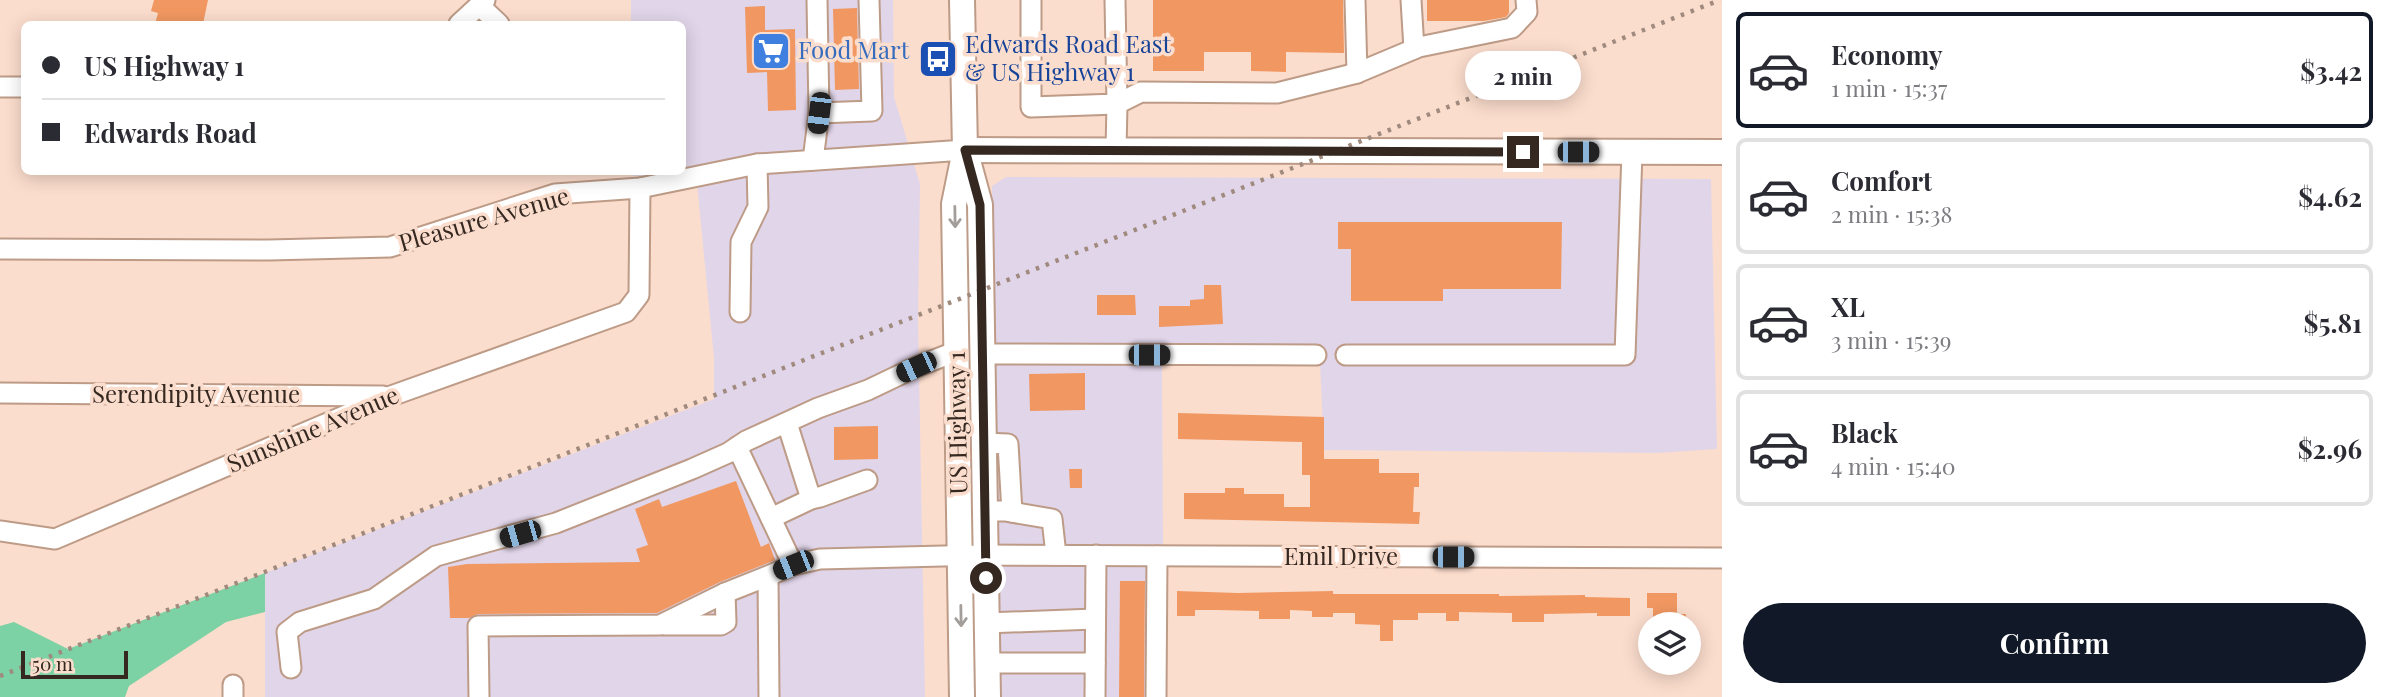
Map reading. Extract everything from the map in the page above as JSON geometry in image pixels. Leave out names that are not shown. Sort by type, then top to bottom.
[{"type":"main road","name":"US Highway 1","points":[[962,0],[965,150],[954,204],[962,697]]},
{"type":"main road","name":"US Highway 1","points":[[965,150],[980,205],[988,697]]},
{"type":"main road","points":[[965,150],[1722,152]]},
{"type":"street","points":[[813,160],[819,113],[817,0]]},
{"type":"street","points":[[819,113],[872,111],[869,0]]},
{"type":"street","points":[[1031,0],[1031,107],[1117,104],[1141,92],[1277,93],[1357,73],[1413,49],[1511,28],[1527,12],[1527,0]]},
{"type":"street","points":[[1115,0],[1116,150]]},
{"type":"street","points":[[1355,0],[1357,73]]},
{"type":"street","points":[[1411,0],[1413,49]]},
{"type":"street","points":[[462,21],[482,3],[497,21]]},
{"type":"street","points":[[0,87],[21,87]]},
{"type":"street","name":"Pleasure Avenue","points":[[0,249],[269,250],[390,247],[555,194],[640,188],[757,164],[965,150]]},
{"type":"street","points":[[1346,355],[1625,355],[1632,152]]},
{"type":"street","points":[[740,312],[741,242],[758,207],[757,164]]},
{"type":"street","name":"Sunshine Avenue","points":[[0,531],[55,538],[391,396],[626,312],[639,295],[640,188]]},
{"type":"street","points":[[291,668],[287,632],[300,622],[374,599],[436,556],[555,523],[692,469],[787,423],[957,352]]},
{"type":"street","points":[[982,354],[1316,355]]},
{"type":"street","name":"Serendipity Avenue","points":[[0,393],[391,396]]},
{"type":"street","points":[[787,423],[811,499]]},
{"type":"street","points":[[984,443],[1009,444],[1012,512]]},
{"type":"street","points":[[737,447],[793,565]]},
{"type":"street","points":[[771,518],[811,499],[867,480]]},
{"type":"street","points":[[985,511],[1012,512],[1052,519],[1056,555]]},
{"type":"street","name":"Emil Drive","points":[[660,625],[725,593],[793,565],[820,559],[960,555],[1722,558]]},
{"type":"street","points":[[1095,697],[1096,555]]},
{"type":"street","points":[[1156,697],[1157,556]]},
{"type":"street","points":[[768,576],[769,697]]},
{"type":"street","points":[[479,697],[478,626],[721,625],[726,622],[725,593]]},
{"type":"street","points":[[986,623],[1095,620]]},
{"type":"street","points":[[987,663],[1095,663]]},
{"type":"shaded area","points":[[631,0],[893,0],[894,97],[920,184],[918,318],[925,697],[265,697],[265,573],[714,399],[714,358],[696,173],[686,173],[686,21],[631,21]]},
{"type":"shaded area","points":[[1006,177],[1711,179],[1717,449],[1657,453],[1324,450],[1320,363],[1323,363],[1323,347],[992,346],[992,186]]},
{"type":"shaded area","points":[[991,363],[1162,363],[1163,548],[992,547]]},
{"type":"shaded area","points":[[993,563],[1164,564],[1165,697],[995,697]]},
{"type":"green space","points":[[265,573],[265,612],[226,622],[129,686],[125,697],[0,697],[0,626],[14,622],[68,649]]},
{"type":"building","points":[[154,0],[208,0],[204,21],[156,21],[158,13],[151,11]]},
{"type":"building","points":[[1153,0],[1343,0],[1344,53],[1286,52],[1286,72],[1251,71],[1251,52],[1204,52],[1204,71],[1153,71]]},
{"type":"building","points":[[1427,0],[1509,0],[1509,13],[1506,17],[1484,21],[1427,21]]},
{"type":"building","name":"Food Mart","points":[[765,6],[765,30],[795,29],[796,110],[768,111],[767,72],[747,73],[745,7]]},
{"type":"building","points":[[857,8],[859,89],[835,90],[833,9]]},
{"type":"building","points":[[1338,222],[1562,222],[1561,289],[1443,289],[1443,301],[1351,301],[1351,249],[1338,249]]},
{"type":"building","points":[[1204,285],[1221,285],[1223,324],[1159,327],[1159,306],[1190,306],[1190,300],[1204,299]]},
{"type":"building","points":[[1097,295],[1135,295],[1136,315],[1097,315]]},
{"type":"building","points":[[1085,373],[1085,410],[1030,411],[1029,374]]},
{"type":"building","points":[[1178,413],[1324,417],[1324,459],[1379,459],[1379,473],[1419,473],[1419,487],[1414,487],[1413,512],[1420,512],[1419,524],[1184,519],[1184,493],[1225,493],[1225,488],[1244,488],[1244,494],[1284,494],[1284,507],[1310,507],[1310,475],[1302,475],[1302,442],[1178,439]]},
{"type":"building","points":[[878,426],[878,459],[834,460],[834,427]]},
{"type":"building","points":[[1069,469],[1082,469],[1082,488],[1070,488]]},
{"type":"building","points":[[736,481],[761,547],[769,543],[775,560],[720,582],[657,613],[478,614],[469,618],[450,618],[448,567],[467,564],[640,562],[636,549],[648,545],[635,509],[659,499],[662,507]]},
{"type":"building","points":[[1120,581],[1145,581],[1144,697],[1119,697]]},
{"type":"building","points":[[1177,591],[1585,595],[1630,598],[1630,616],[1597,616],[1597,613],[1544,614],[1544,622],[1512,622],[1512,613],[1459,612],[1459,621],[1446,621],[1446,613],[1418,613],[1418,620],[1393,620],[1393,641],[1380,641],[1380,625],[1355,624],[1355,613],[1312,617],[1312,611],[1290,610],[1290,619],[1259,619],[1259,611],[1195,610],[1195,616],[1177,616]]},
{"type":"building","points":[[1647,593],[1677,593],[1677,612],[1653,612],[1653,608],[1647,608]]},
{"type":"railway","points":[[0,676],[1720,0]]},
{"type":"place","name":"Food Mart","points":[[771,51]]},
{"type":"place","name":"Edwards Road East & US Highway 1","points":[[938,59]]},
{"type":"route","points":[[986,578],[980,205],[965,150],[1523,152]]}]
